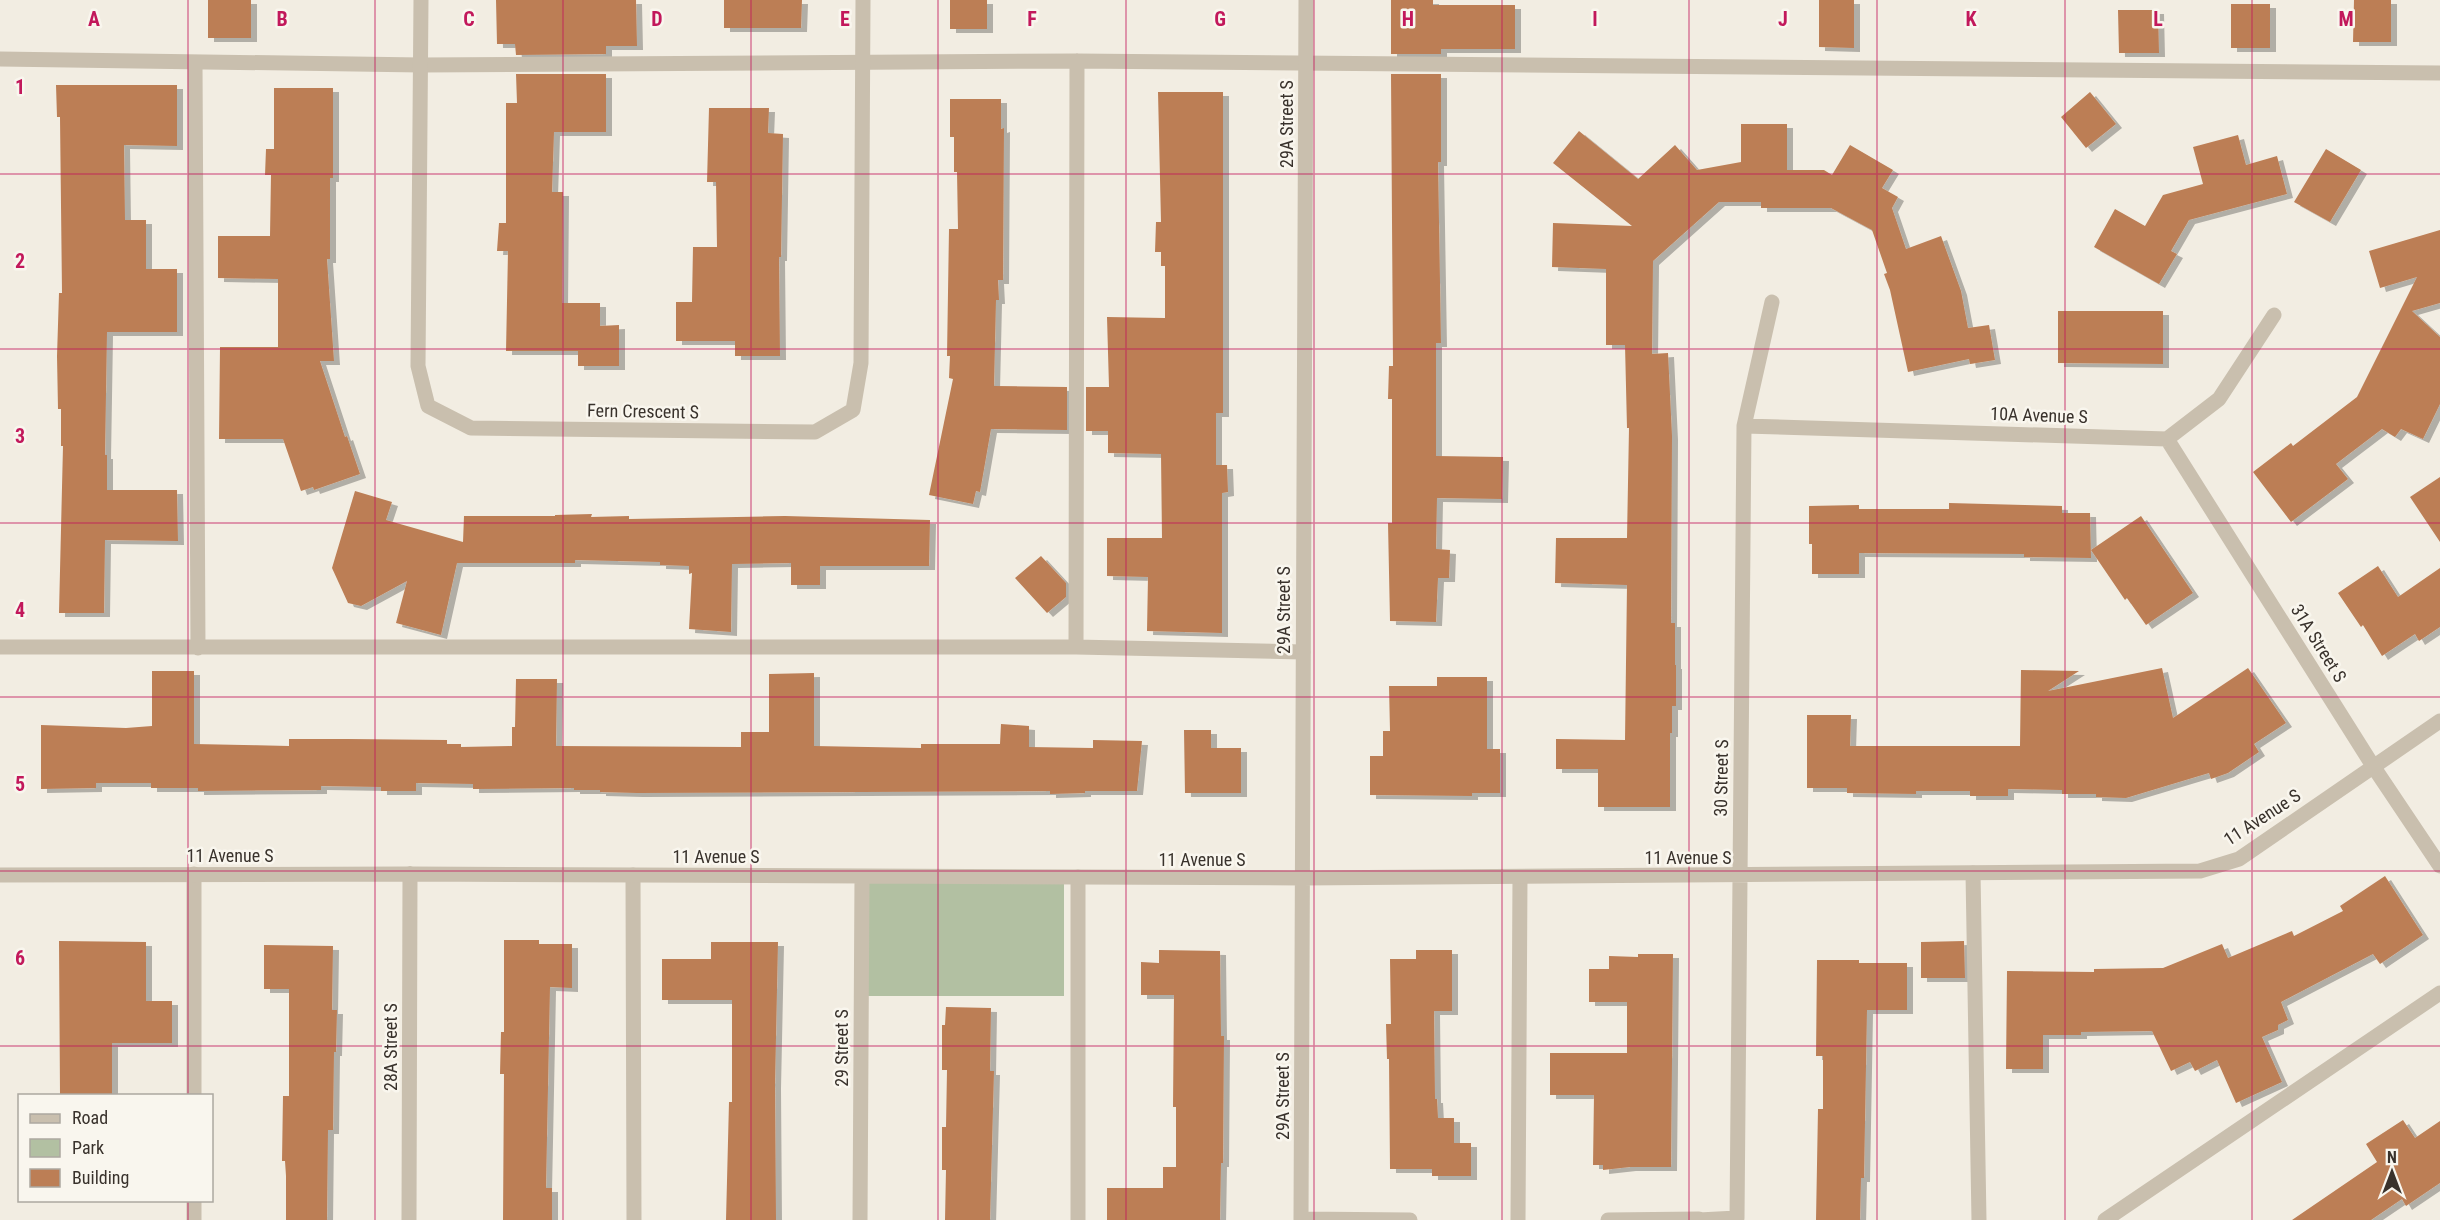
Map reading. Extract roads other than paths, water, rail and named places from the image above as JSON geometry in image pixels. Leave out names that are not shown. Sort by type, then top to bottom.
[{"type":"street","name":"Fern Crescent S","points":[[421,0],[418,366],[429,406],[471,428],[815,432],[853,410],[861,363],[862,0]]},
{"type":"street","name":"29A Street S","points":[[1301,1220],[1306,0]]},
{"type":"street","points":[[0,59],[421,65],[1077,61],[2440,73]]},
{"type":"street","points":[[1076,647],[1077,61]]},
{"type":"street","points":[[195,63],[198,648]]},
{"type":"street","name":"30 Street S","points":[[1699,1220],[1737,1218],[1744,426],[1772,302]]},
{"type":"street","points":[[2166,439],[2219,399],[2274,315]]},
{"type":"street","name":"10A Avenue S","points":[[1744,426],[2166,439]]},
{"type":"street","name":"31A Street S","points":[[2166,439],[2373,766],[2440,866]]},
{"type":"street","points":[[0,647],[1076,647],[1303,652]]},
{"type":"street","name":"11 Avenue S","points":[[0,874],[1302,879],[2200,871],[2239,859],[2440,721]]},
{"type":"street","points":[[1973,873],[1979,1220]]},
{"type":"street","points":[[194,874],[194,1094]]},
{"type":"street","name":"28A Street S","points":[[409,1220],[410,874]]},
{"type":"street","points":[[633,875],[634,1220]]},
{"type":"street","name":"29 Street S","points":[[860,1220],[862,877]]},
{"type":"street","points":[[1078,877],[1078,1220]]},
{"type":"street","points":[[1518,1220],[1520,877]]},
{"type":"street","points":[[2105,1220],[2440,993]]},
{"type":"street","points":[[194,1202],[194,1220]]},
{"type":"street","points":[[1301,1220],[1410,1220]]},
{"type":"street","points":[[1608,1220],[1699,1220]]}]
